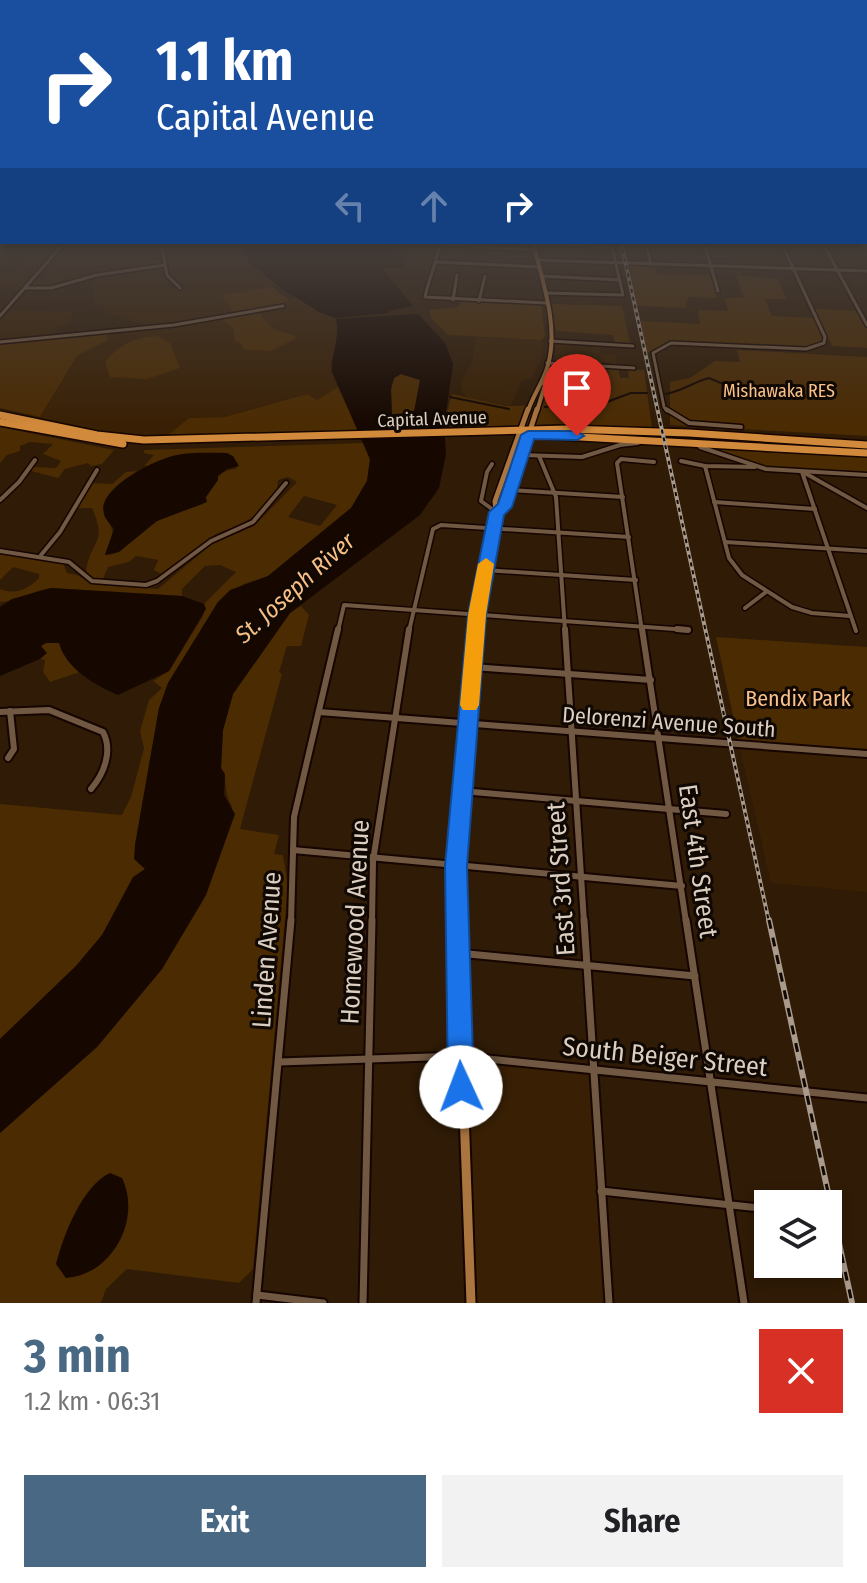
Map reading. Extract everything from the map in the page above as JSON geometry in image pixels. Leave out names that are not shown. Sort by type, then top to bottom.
[{"type":"highway","name":"Capital Avenue","points":[[0,415],[97,435],[144,440],[352,438]]},
{"type":"highway","name":"Capital Avenue","points":[[0,422],[92,441],[129,445],[452,434],[689,433],[867,445]]},
{"type":"highway","name":"Capital Avenue","points":[[525,433],[867,453]]},
{"type":"main road","points":[[471,1303],[460,1056],[456,866],[477,615],[496,512],[495,501],[545,385],[542,381],[550,341],[546,303]]},
{"type":"main road","points":[[496,512],[505,507],[522,455],[525,433]]},
{"type":"street","points":[[540,303],[546,303]]},
{"type":"street","points":[[741,427],[690,423],[668,413],[653,353],[671,343],[799,349],[821,345],[825,337],[810,303]]},
{"type":"street","points":[[855,303],[867,325]]},
{"type":"street","points":[[0,342],[174,325],[283,306]]},
{"type":"street","points":[[550,341],[633,346]]},
{"type":"street","points":[[547,363],[634,368]]},
{"type":"street","points":[[522,455],[582,457],[620,445],[645,443],[703,447],[755,467]]},
{"type":"street","name":"East 3rd Street","points":[[539,456],[555,493],[559,533],[609,1303]]},
{"type":"street","name":"East 4th Street","points":[[654,462],[621,459],[617,463],[744,1303]]},
{"type":"street","points":[[0,500],[19,482],[35,460]]},
{"type":"street","points":[[681,461],[705,466],[867,475]]},
{"type":"street","points":[[492,464],[487,472],[481,501],[496,512]]},
{"type":"street","points":[[705,466],[734,568],[766,592],[805,612],[850,616]]},
{"type":"street","points":[[40,556],[60,532],[97,470]]},
{"type":"street","points":[[802,472],[867,508]]},
{"type":"street","points":[[802,472],[856,632]]},
{"type":"street","points":[[0,551],[69,562],[92,581],[152,583],[211,541],[253,522],[286,483]]},
{"type":"street","points":[[510,490],[623,497]]},
{"type":"street","points":[[714,502],[815,509]]},
{"type":"street","name":"Homewood Avenue","points":[[363,1303],[373,858],[412,610],[433,529],[437,525],[493,529]]},
{"type":"street","points":[[493,529],[629,537]]},
{"type":"street","points":[[725,542],[867,551]]},
{"type":"street","points":[[485,570],[636,580]]},
{"type":"street","points":[[745,608],[766,592]]},
{"type":"street","name":"Linden Avenue","points":[[257,1299],[294,891],[294,817],[344,605],[412,610]]},
{"type":"street","points":[[412,610],[688,630]]},
{"type":"street","points":[[473,667],[651,680]]},
{"type":"street","points":[[0,712],[41,709],[61,713],[105,734],[108,746],[99,778],[91,789]]},
{"type":"street","points":[[8,758],[14,749],[10,711]]},
{"type":"street","name":"Delorenzi Avenue South","points":[[319,712],[660,741],[867,754]]},
{"type":"street","points":[[462,791],[726,814]]},
{"type":"street","points":[[293,850],[682,886]]},
{"type":"street","points":[[457,953],[695,976]]},
{"type":"street","name":"South Beiger Street","points":[[279,1062],[460,1056],[867,1098]]},
{"type":"street","points":[[601,1191],[754,1208]]},
{"type":"street","points":[[257,1299],[323,1303]]},
{"type":"shaded area","points":[[93,303],[228,303],[236,314],[148,327],[102,310],[104,304]]},
{"type":"shaded area","points":[[285,303],[304,303],[319,312],[334,316],[338,330],[337,346],[331,362],[338,387],[317,400],[306,394],[224,417],[189,418],[169,434],[140,435],[97,430],[40,417],[77,356],[107,341],[108,333]]},
{"type":"shaded area","points":[[10,310],[73,312],[69,325],[57,326],[55,336],[0,340],[0,321]]},
{"type":"shaded area","points":[[476,337],[541,340],[544,343],[532,378],[522,380],[511,406],[470,398],[462,393],[461,381],[472,362]]},
{"type":"shaded area","points":[[556,344],[600,346],[600,354],[616,355],[617,366],[556,362]]},
{"type":"shaded area","points":[[554,365],[608,368],[611,389],[549,386]]},
{"type":"shaded area","points":[[740,748],[867,758],[867,892],[771,883]]},
{"type":"shaded area","points":[[460,1056],[594,1070],[609,1303],[471,1303]]},
{"type":"green space","points":[[227,303],[285,303],[280,306],[236,314]]},
{"type":"green space","points":[[461,303],[541,304],[545,336],[541,340],[448,335],[431,318],[429,310],[458,307]]},
{"type":"green space","points":[[636,303],[687,303],[686,308],[637,306]]},
{"type":"green space","points":[[726,303],[767,303],[772,316],[814,318],[822,343],[808,348],[671,342],[647,353],[641,321],[700,324],[698,310],[728,311]]},
{"type":"green space","points":[[551,304],[622,306],[630,343],[615,344],[613,335],[556,331]]},
{"type":"green space","points":[[814,309],[857,311],[867,328],[867,348],[832,346]]},
{"type":"green space","points":[[259,313],[273,329],[296,336],[295,339],[271,351],[245,350],[235,341],[233,328],[222,319]]},
{"type":"green space","points":[[108,333],[107,341],[77,356],[40,417],[0,408],[0,343]]},
{"type":"green space","points":[[157,336],[170,343],[180,368],[147,379],[110,377],[105,362],[116,351],[135,340]]},
{"type":"green space","name":"Mishawaka RES","points":[[737,350],[867,357],[867,436],[670,425],[670,382],[690,378],[715,361],[740,362]]},
{"type":"green space","points":[[608,368],[618,369],[620,378],[629,378],[628,370],[644,370],[652,428],[561,424],[442,430],[452,394],[506,406],[542,405],[549,386],[611,389]]},
{"type":"green space","points":[[400,374],[420,380],[414,412],[395,419],[392,416],[391,389],[394,378]]},
{"type":"green space","points":[[338,387],[360,433],[197,437],[169,434],[189,418],[224,417],[307,394],[317,400]]},
{"type":"green space","points":[[0,427],[114,450],[102,464],[91,466],[88,463],[65,469],[58,478],[31,471],[34,467],[56,468],[61,461],[43,454],[53,444],[30,442],[20,446],[20,451],[7,455],[0,463]]},
{"type":"green space","points":[[363,443],[370,460],[367,481],[351,508],[268,576],[244,584],[218,602],[168,683],[159,708],[135,845],[135,859],[145,869],[102,935],[76,966],[0,1039],[0,804],[122,815],[131,797],[144,748],[140,731],[149,700],[162,688],[153,681],[169,671],[203,616],[204,604],[236,572],[220,565],[205,566],[182,589],[182,596],[51,588],[0,602],[0,589],[11,592],[21,590],[35,582],[39,574],[13,567],[0,580],[0,554],[63,563],[67,573],[93,584],[158,589],[212,544],[254,526],[297,482],[288,477],[278,480],[277,491],[258,513],[244,523],[216,534],[161,574],[154,570],[158,560],[136,556],[129,562],[108,567],[103,579],[91,578],[86,571],[99,529],[92,508],[77,508],[92,483],[112,484],[126,472],[138,471],[117,486],[104,515],[112,532],[105,555],[110,555],[156,522],[203,504],[219,476],[236,469],[238,464],[226,453],[206,453],[176,456],[148,467],[145,465],[154,455],[143,453],[145,450]],"holes":[[[304,496],[337,505],[320,526],[288,517]]]},
{"type":"green space","points":[[714,448],[867,455],[867,473],[769,468]]},
{"type":"green space","points":[[301,606],[309,615],[301,646],[287,646],[240,829],[279,835],[274,854],[283,855],[288,886],[253,1269],[239,1283],[127,1269],[106,1289],[101,1303],[0,1303],[0,1133],[97,1047],[162,969],[206,895],[232,806],[221,769],[223,730],[233,694],[290,613]]},
{"type":"green space","name":"Bendix Park","points":[[716,637],[867,647],[867,758],[740,748]]},
{"type":"green space","points":[[60,643],[62,652],[80,672],[50,682],[43,672],[45,660],[40,659],[46,653],[41,646]]},
{"type":"water","points":[[304,303],[410,303],[413,306],[388,313],[335,318]]},
{"type":"water","name":"St. Joseph River","points":[[418,314],[445,343],[453,364],[444,427],[446,454],[439,488],[420,515],[290,613],[233,694],[223,730],[221,768],[225,774],[224,795],[235,814],[206,895],[162,969],[97,1047],[0,1133],[0,1039],[76,966],[102,935],[133,877],[145,869],[134,859],[135,845],[159,708],[168,683],[218,602],[230,590],[268,576],[351,508],[367,481],[370,459],[332,372],[336,319]],"holes":[[[401,374],[420,380],[414,412],[395,419],[392,416],[391,389],[394,378]]]},
{"type":"water","points":[[189,453],[227,453],[239,466],[227,469],[218,476],[206,497],[207,502],[157,521],[119,552],[105,555],[114,529],[105,516],[104,504],[119,485],[143,468],[168,457]]},
{"type":"water","points":[[51,588],[182,596],[204,604],[206,609],[169,671],[118,695],[91,681],[75,668],[59,643],[46,643],[41,646],[47,653],[40,659],[0,676],[0,607],[12,599]]},
{"type":"water","points":[[110,1173],[122,1178],[127,1194],[128,1210],[119,1242],[97,1267],[82,1275],[66,1278],[56,1264],[63,1240],[82,1200],[100,1179]]},
{"type":"waterway","points":[[666,394],[709,378],[745,391],[783,392]]},
{"type":"waterway","points":[[545,407],[604,403],[631,393],[647,393]]},
{"type":"waterway","points":[[450,397],[509,409]]},
{"type":"railway","points":[[634,303],[769,922]]},
{"type":"railway","points":[[769,920],[852,1303]]},
{"type":"slow traffic","points":[[469,705],[477,615],[486,564]]},
{"type":"route","points":[[461,1087],[456,866],[477,615],[485,570],[496,512],[505,507],[528,435],[577,436]]}]
